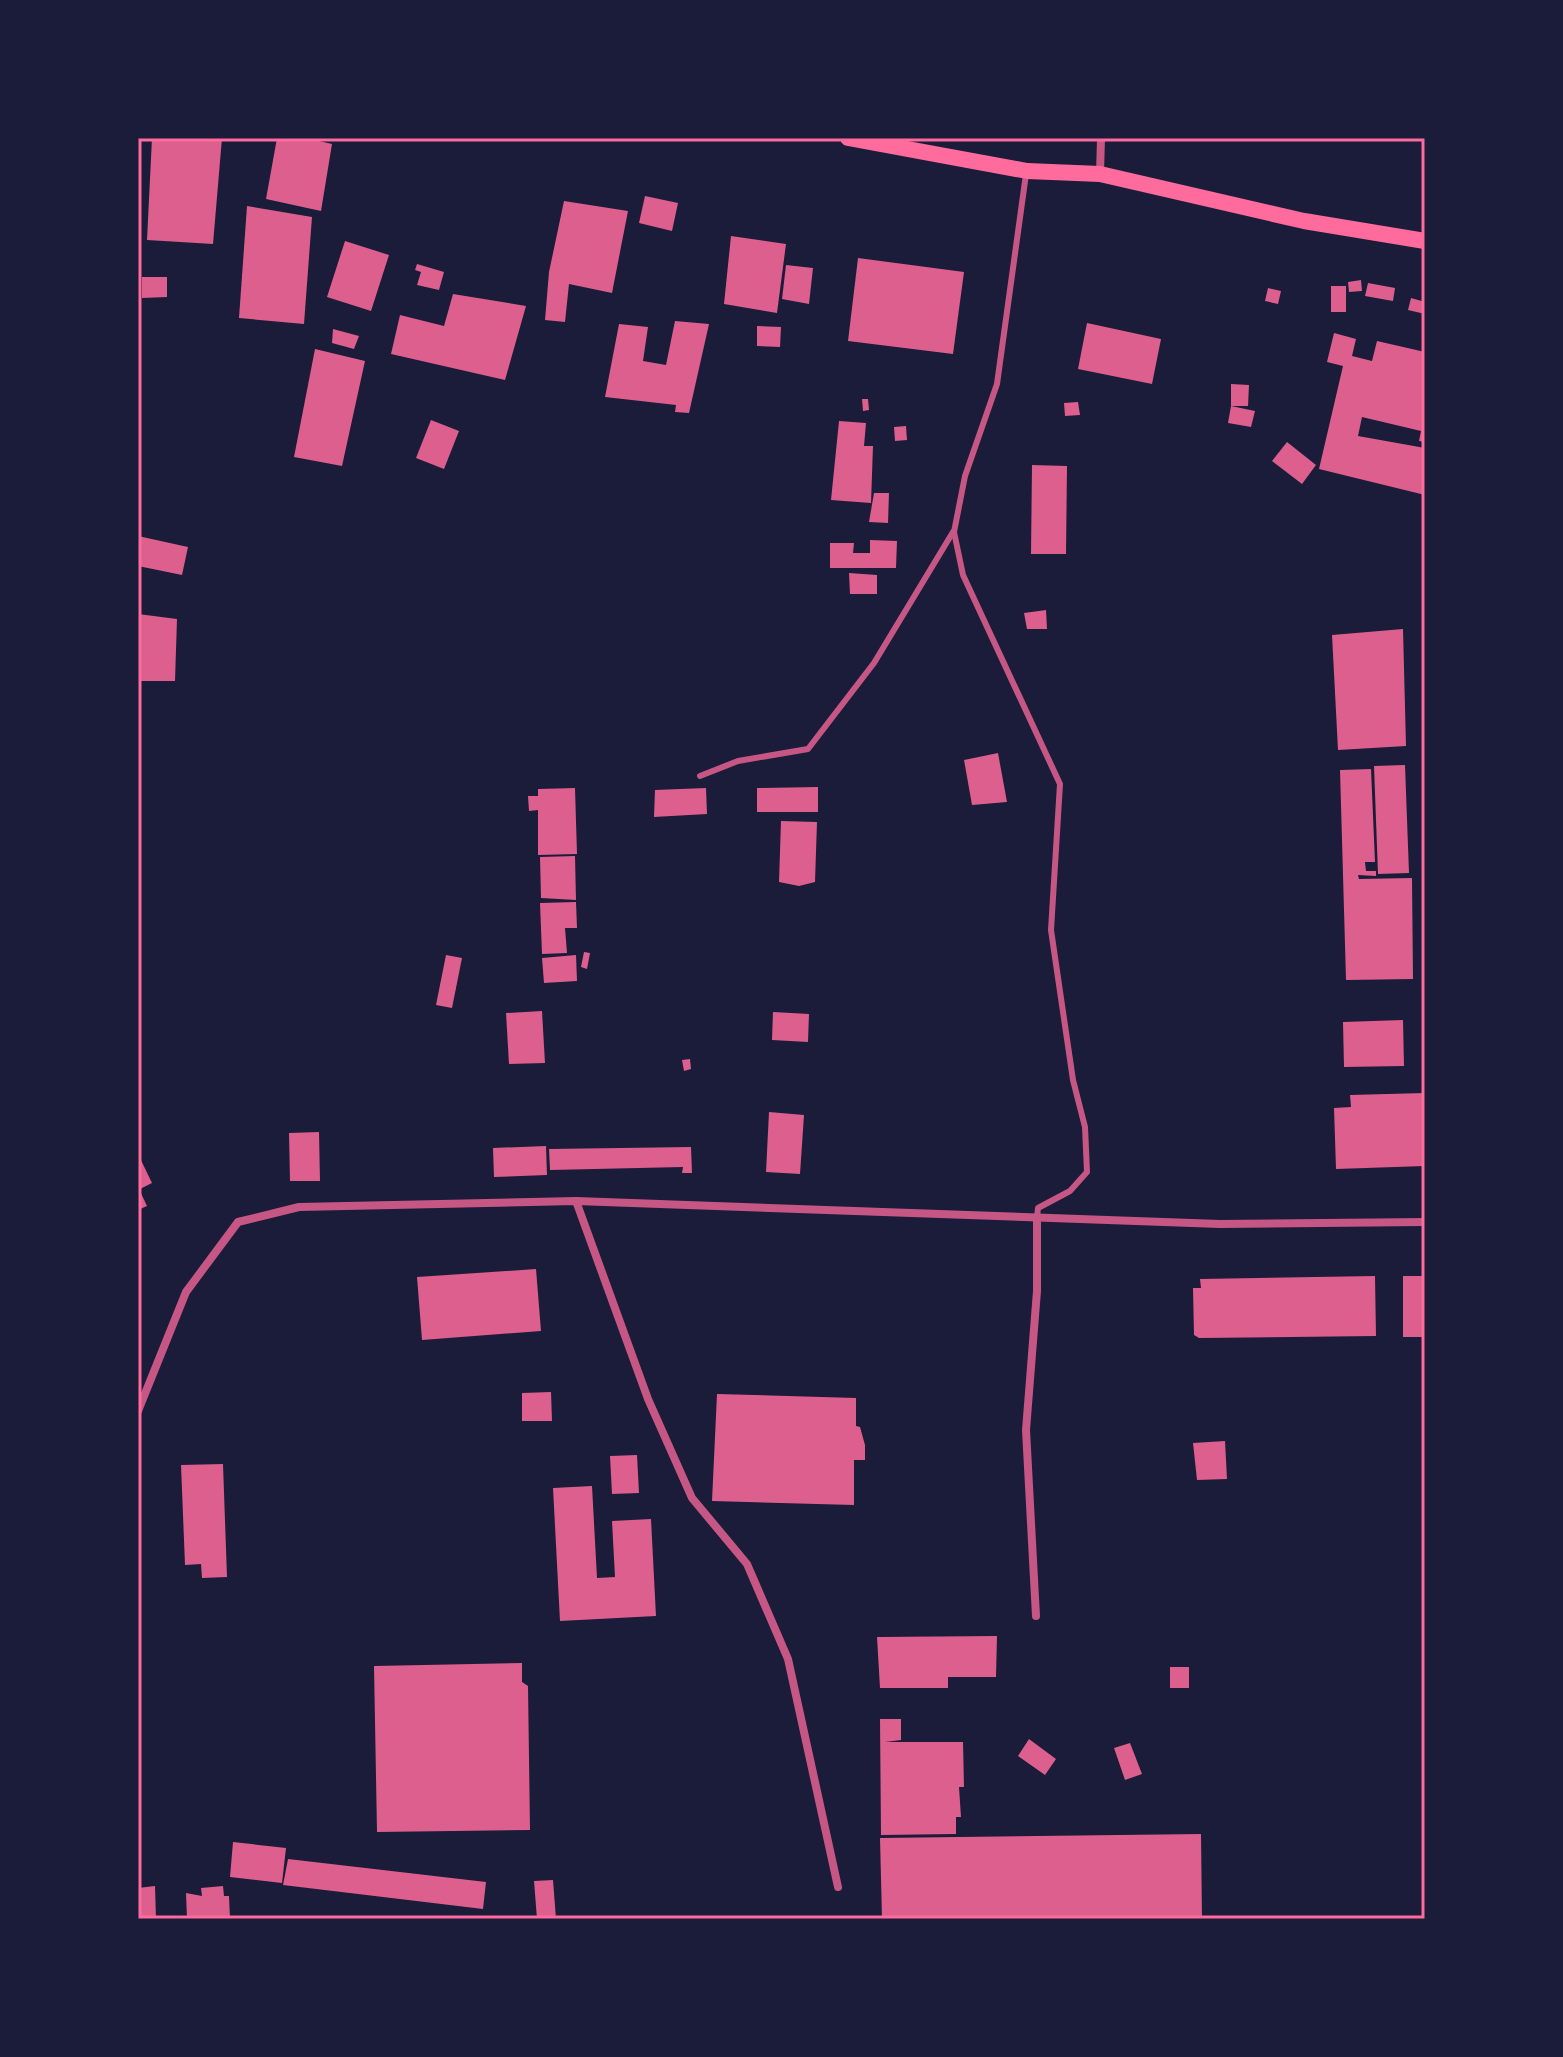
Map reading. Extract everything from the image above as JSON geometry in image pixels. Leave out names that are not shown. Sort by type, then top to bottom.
[{"type":"main road","points":[[848,138],[1027,171],[1100,174],[1304,221],[1425,241]]},
{"type":"street","points":[[1100,174],[1101,138]]},
{"type":"street","points":[[576,1201],[648,1399],[692,1498],[747,1564],[788,1659],[838,1887]]},
{"type":"street","points":[[138,1411],[186,1292],[238,1222],[299,1207],[576,1201],[1220,1224],[1425,1222]]},
{"type":"street","points":[[1036,1616],[1026,1430],[1037,1291],[1037,1217]]},
{"type":"lane","points":[[700,776],[738,761],[808,749],[874,663],[954,532],[965,476],[997,384],[1027,171]]},
{"type":"lane","points":[[954,532],[963,575],[1060,784],[1051,930],[1073,1080],[1085,1127],[1087,1172],[1070,1191],[1038,1208],[1037,1217]]},
{"type":"building","points":[[152,138],[222,138],[213,244],[147,240]]},
{"type":"building","points":[[277,138],[306,138],[332,144],[321,211],[266,199]]},
{"type":"building","points":[[645,196],[678,203],[672,231],[639,223]]},
{"type":"building","points":[[564,201],[628,211],[612,293],[569,284],[565,322],[545,320],[549,272]]},
{"type":"building","points":[[247,206],[312,217],[304,324],[239,318]]},
{"type":"building","points":[[731,236],[786,244],[777,313],[724,304]]},
{"type":"building","points":[[345,241],[389,255],[371,311],[327,297]]},
{"type":"building","points":[[858,258],[964,272],[953,354],[848,341]]},
{"type":"building","points":[[417,264],[444,272],[439,290],[417,285],[421,272],[415,270]]},
{"type":"building","points":[[786,265],[813,268],[809,304],[782,299]]},
{"type":"building","points":[[142,277],[167,277],[167,297],[142,298]]},
{"type":"building","points":[[1361,280],[1362,291],[1349,292],[1348,282]]},
{"type":"building","points":[[1368,283],[1395,288],[1393,301],[1365,296]]},
{"type":"building","points":[[1331,286],[1346,286],[1346,312],[1331,312]]},
{"type":"building","points":[[1268,288],[1281,291],[1278,304],[1265,301]]},
{"type":"building","points":[[453,294],[526,306],[505,380],[391,354],[400,315],[444,326]]},
{"type":"building","points":[[1411,298],[1425,302],[1425,314],[1408,310]]},
{"type":"building","points":[[675,321],[709,324],[689,413],[675,412],[676,405],[605,397],[619,324],[648,327],[643,361],[666,365]]},
{"type":"building","points":[[1087,323],[1161,339],[1152,384],[1078,369]]},
{"type":"building","points":[[757,326],[781,327],[780,347],[757,346]]},
{"type":"building","points":[[333,329],[359,336],[354,349],[332,343]]},
{"type":"building","points":[[1334,333],[1356,339],[1352,356],[1372,361],[1377,341],[1425,352],[1425,442],[1419,441],[1421,431],[1362,417],[1358,436],[1425,448],[1425,495],[1319,469],[1343,366],[1327,362]]},
{"type":"building","points":[[315,349],[365,361],[342,466],[294,457]]},
{"type":"building","points":[[1231,384],[1249,385],[1248,406],[1231,406]]},
{"type":"building","points":[[862,399],[868,399],[869,410],[863,411]]},
{"type":"building","points":[[1078,402],[1080,415],[1065,416],[1064,403]]},
{"type":"building","points":[[1231,406],[1255,411],[1251,427],[1228,423]]},
{"type":"building","points":[[431,420],[459,431],[444,469],[416,458]]},
{"type":"building","points":[[839,421],[866,423],[864,446],[873,446],[871,503],[831,500]]},
{"type":"building","points":[[906,426],[907,440],[895,441],[894,427]]},
{"type":"building","points":[[1287,442],[1316,465],[1302,484],[1272,461]]},
{"type":"building","points":[[1032,465],[1067,466],[1066,554],[1031,554]]},
{"type":"building","points":[[874,493],[889,493],[888,523],[869,522]]},
{"type":"building","points":[[138,536],[188,547],[182,575],[138,566]]},
{"type":"building","points":[[870,540],[897,541],[896,568],[830,568],[830,543],[854,543],[853,553],[870,553]]},
{"type":"building","points":[[849,573],[877,575],[877,594],[850,594]]},
{"type":"building","points":[[1046,610],[1047,629],[1027,629],[1024,613]]},
{"type":"building","points":[[138,614],[177,619],[175,681],[138,681]]},
{"type":"building","points":[[1403,629],[1406,746],[1338,750],[1332,635]]},
{"type":"building","points":[[998,753],[1007,802],[972,805],[964,760]]},
{"type":"building","points":[[1405,765],[1409,873],[1378,874],[1374,766]]},
{"type":"building","points":[[1371,769],[1375,862],[1365,862],[1366,871],[1376,871],[1376,876],[1358,875],[1359,879],[1412,878],[1413,979],[1346,980],[1340,770]]},
{"type":"building","points":[[818,787],[818,812],[757,812],[757,788]]},
{"type":"building","points":[[575,788],[577,854],[538,855],[538,810],[529,811],[528,796],[538,796],[538,789]]},
{"type":"building","points":[[706,788],[707,814],[654,817],[655,790]]},
{"type":"building","points":[[781,821],[817,822],[815,882],[799,886],[779,882]]},
{"type":"building","points":[[575,856],[576,900],[541,898],[540,857]]},
{"type":"building","points":[[576,902],[577,928],[565,928],[567,953],[542,954],[540,903]]},
{"type":"building","points":[[584,952],[590,953],[587,969],[581,967]]},
{"type":"building","points":[[446,955],[462,958],[452,1008],[436,1005]]},
{"type":"building","points":[[576,955],[577,981],[544,983],[542,958]]},
{"type":"building","points":[[542,1011],[545,1063],[509,1064],[506,1013]]},
{"type":"building","points":[[773,1012],[809,1014],[808,1042],[772,1040]]},
{"type":"building","points":[[1403,1020],[1404,1066],[1344,1067],[1343,1022]]},
{"type":"building","points":[[690,1059],[691,1069],[684,1071],[682,1060]]},
{"type":"building","points":[[1425,1093],[1425,1166],[1336,1169],[1334,1108],[1351,1107],[1350,1095]]},
{"type":"building","points":[[769,1112],[804,1115],[800,1174],[766,1172]]},
{"type":"building","points":[[319,1132],[320,1181],[290,1181],[289,1133]]},
{"type":"building","points":[[546,1146],[547,1175],[494,1177],[493,1148]]},
{"type":"building","points":[[691,1147],[692,1173],[682,1173],[683,1167],[550,1170],[549,1149]]},
{"type":"building","points":[[138,1154],[152,1183],[140,1189],[138,1184]]},
{"type":"building","points":[[138,1187],[147,1206],[138,1210]]},
{"type":"building","points":[[536,1269],[541,1331],[422,1340],[417,1277]]},
{"type":"building","points":[[1375,1276],[1376,1336],[1199,1338],[1194,1335],[1193,1288],[1201,1288],[1200,1279]]},
{"type":"building","points":[[1403,1276],[1425,1276],[1425,1337],[1403,1337]]},
{"type":"building","points":[[551,1392],[552,1421],[522,1421],[522,1393]]},
{"type":"building","points":[[717,1394],[856,1398],[856,1426],[860,1427],[865,1445],[865,1460],[854,1460],[854,1505],[712,1501]]},
{"type":"building","points":[[1225,1441],[1227,1479],[1197,1480],[1193,1443]]},
{"type":"building","points":[[637,1455],[639,1493],[612,1494],[610,1456]]},
{"type":"building","points":[[223,1464],[227,1577],[202,1578],[201,1564],[185,1565],[181,1465]]},
{"type":"building","points":[[592,1486],[597,1578],[615,1577],[612,1521],[651,1519],[656,1616],[560,1621],[553,1488]]},
{"type":"building","points":[[997,1636],[996,1677],[948,1677],[948,1688],[880,1688],[877,1637]]},
{"type":"building","points":[[522,1663],[522,1682],[528,1686],[530,1830],[377,1832],[374,1666]]},
{"type":"building","points":[[1170,1667],[1189,1667],[1189,1688],[1170,1688]]},
{"type":"building","points":[[880,1719],[901,1719],[901,1740],[885,1742],[963,1742],[964,1787],[959,1787],[961,1817],[956,1817],[956,1834],[881,1835]]},
{"type":"building","points":[[1029,1739],[1056,1759],[1045,1775],[1018,1756]]},
{"type":"building","points":[[1130,1743],[1142,1774],[1125,1780],[1114,1748]]},
{"type":"building","points":[[1201,1834],[1202,1919],[882,1919],[880,1838]]},
{"type":"building","points":[[233,1842],[286,1848],[282,1883],[230,1877]]},
{"type":"building","points":[[288,1859],[486,1882],[483,1909],[283,1885]]},
{"type":"building","points":[[553,1880],[556,1919],[537,1919],[534,1881]]},
{"type":"building","points":[[155,1886],[156,1919],[138,1919],[138,1888]]},
{"type":"building","points":[[223,1886],[224,1896],[229,1896],[230,1919],[187,1919],[186,1893],[202,1896],[201,1888]]}]
